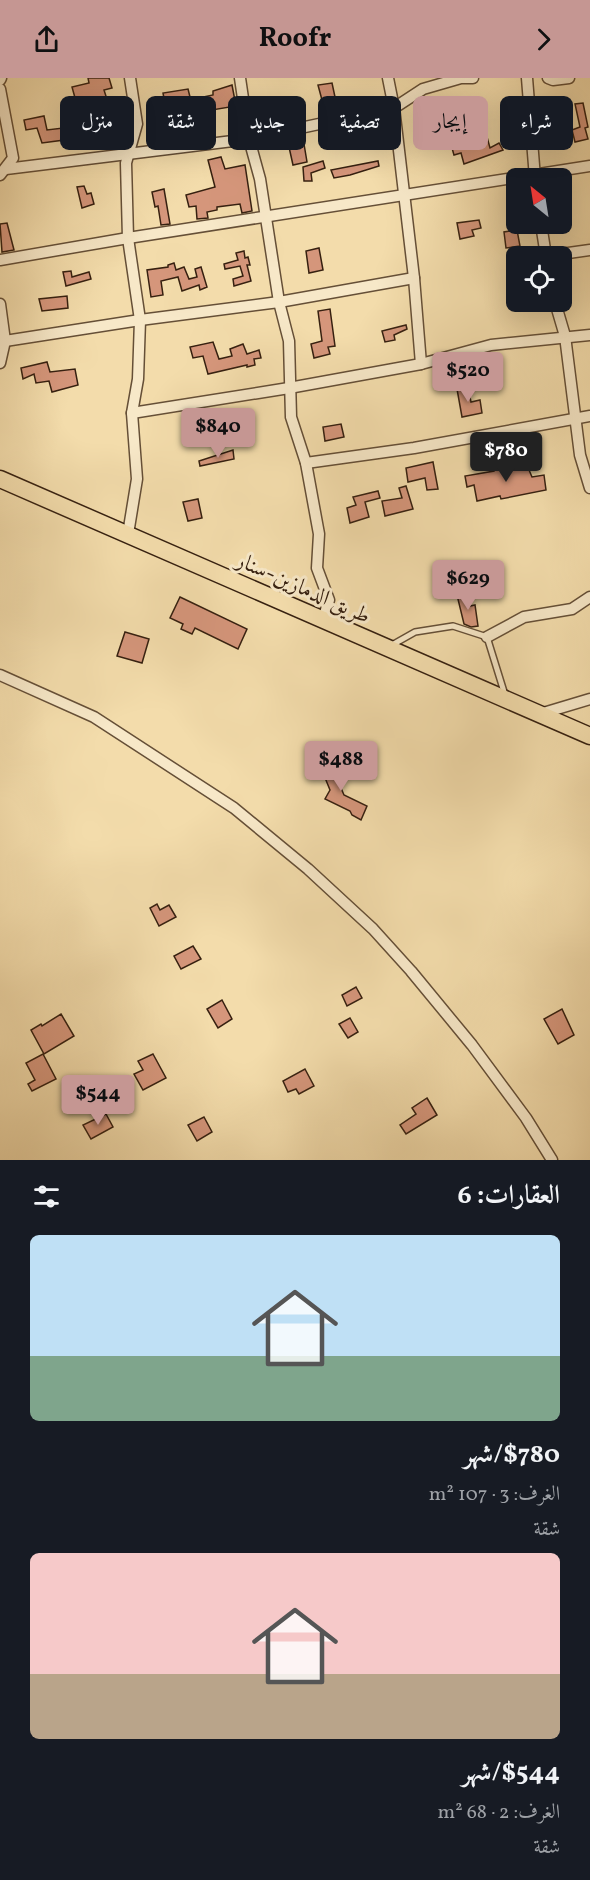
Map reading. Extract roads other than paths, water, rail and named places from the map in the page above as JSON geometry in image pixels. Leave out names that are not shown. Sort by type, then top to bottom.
[{"type":"highway","name":"طريق الدمازين-سنار","points":[[0,479],[590,736]]},
{"type":"street","points":[[128,534],[137,479],[132,413],[138,379],[140,320],[128,238],[126,163],[137,124],[130,78]]},
{"type":"street","points":[[240,78],[243,96]]},
{"type":"street","points":[[388,78],[392,96]]},
{"type":"street","points":[[401,103],[423,89],[462,78],[473,78]]},
{"type":"street","points":[[527,78],[534,168]]},
{"type":"street","points":[[548,78],[569,78]]},
{"type":"street","points":[[0,89],[13,158],[3,172]]},
{"type":"street","points":[[3,172],[129,153],[228,141]]},
{"type":"street","points":[[252,150],[260,179],[279,302],[289,341],[291,417],[306,463],[320,534],[317,568],[329,600],[323,620]]},
{"type":"street","points":[[398,150],[414,278],[421,364]]},
{"type":"street","points":[[572,170],[590,166]]},
{"type":"street","points":[[0,260],[403,194],[506,181]]},
{"type":"street","points":[[572,252],[590,250]]},
{"type":"street","points":[[5,341],[279,302],[414,278]]},
{"type":"street","points":[[0,304],[5,341],[0,363]]},
{"type":"street","points":[[558,312],[566,336],[580,455],[590,488]]},
{"type":"street","points":[[132,413],[421,364],[491,345],[590,335]]},
{"type":"street","points":[[306,463],[414,448],[590,416]]},
{"type":"street","points":[[487,637],[524,616],[572,609],[590,597]]},
{"type":"street","points":[[0,675],[94,717],[234,808],[308,869],[373,929],[411,971],[472,1045],[513,1100],[552,1160]]},
{"type":"street","points":[[540,714],[590,699]]},
{"type":"lane","points":[[388,648],[415,632],[453,626],[487,637],[507,700]]}]
